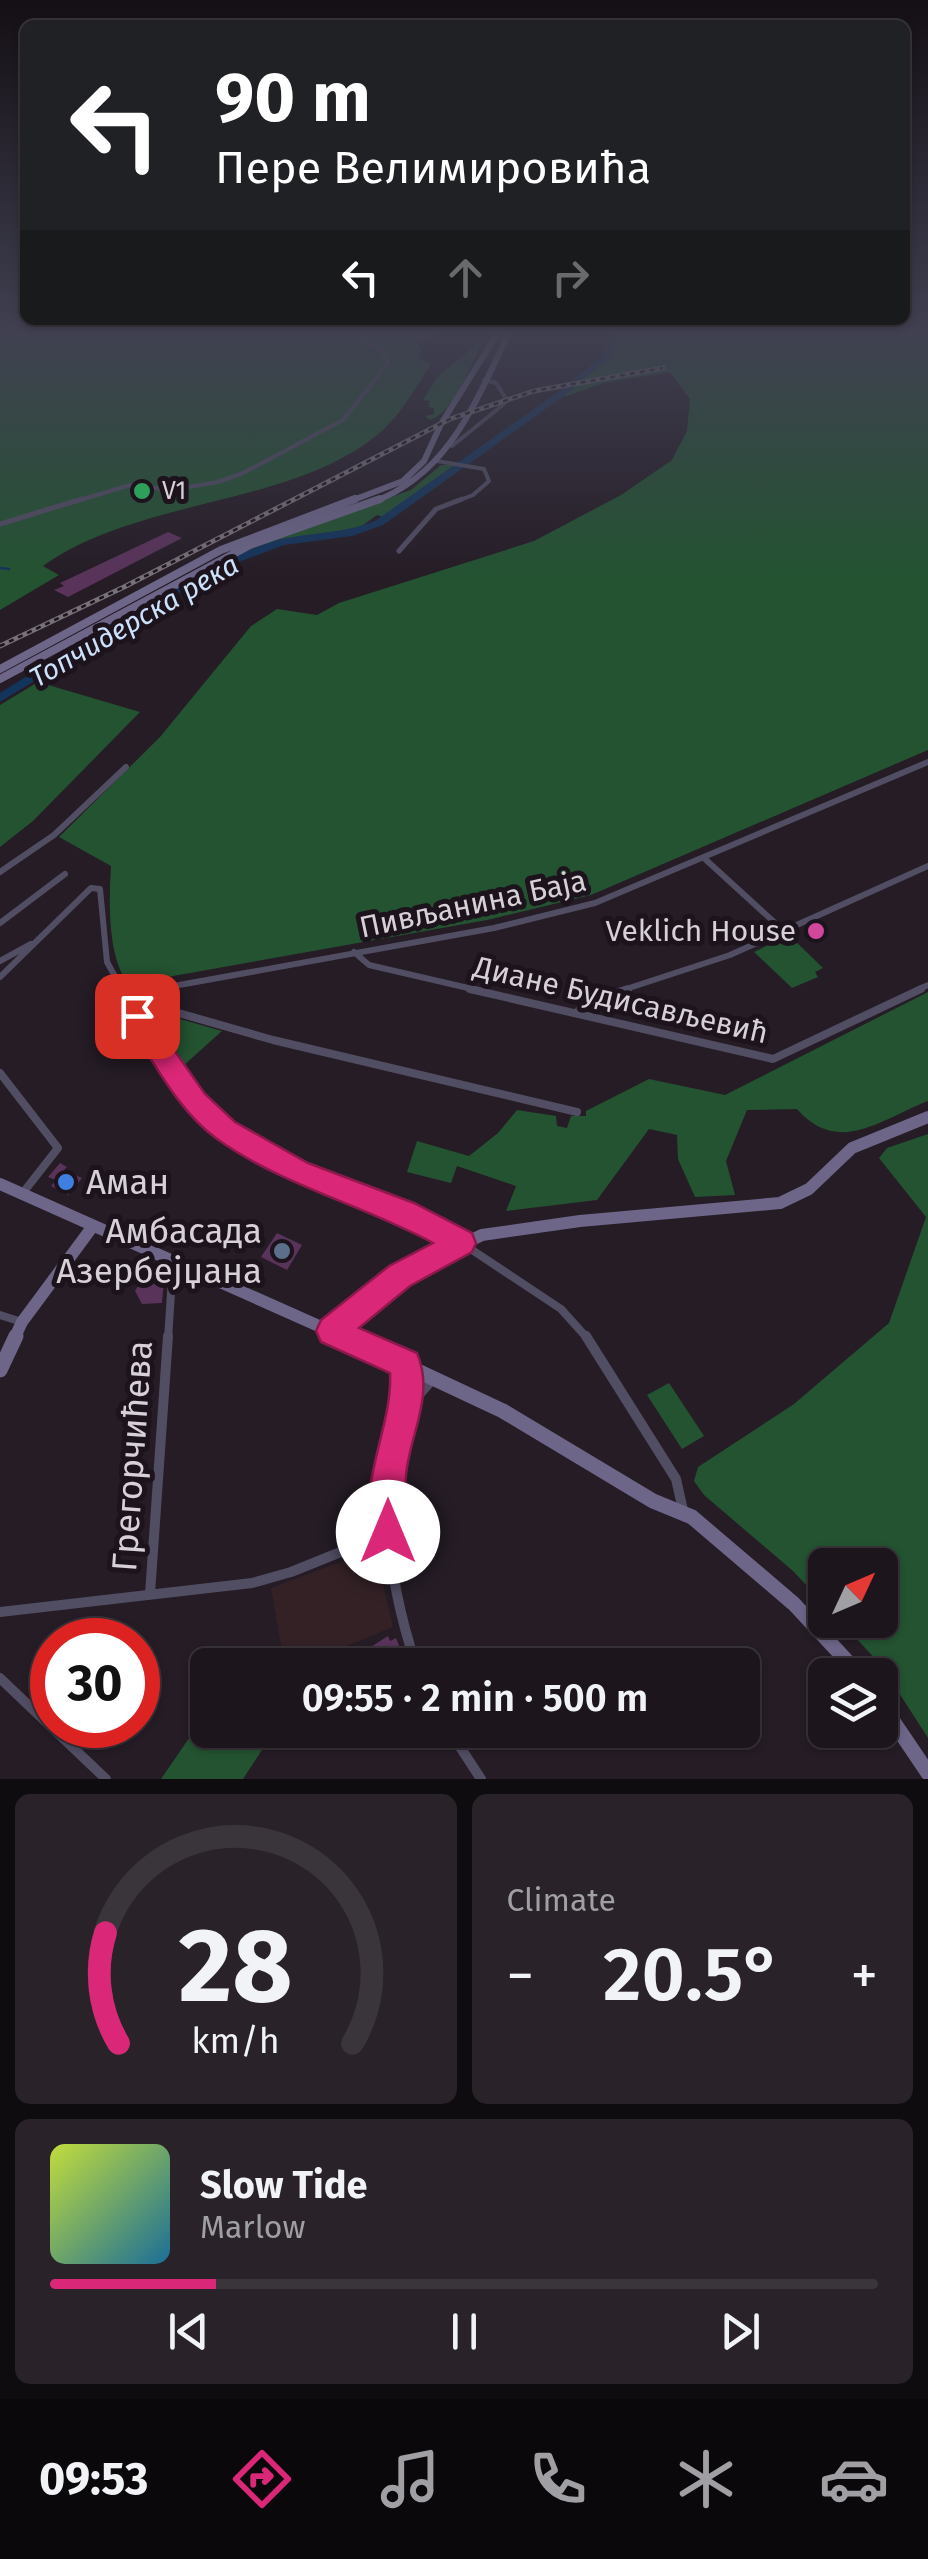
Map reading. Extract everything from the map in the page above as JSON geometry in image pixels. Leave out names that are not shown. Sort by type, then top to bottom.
[{"type":"main road","points":[[0,668],[221,550],[403,481],[424,461],[446,414]]},
{"type":"main road","points":[[0,679],[250,545],[402,490],[419,480],[437,461],[468,414]]},
{"type":"main road","points":[[332,1331],[399,1276],[461,1243],[494,1232],[561,1223],[780,1203],[803,1194],[852,1148],[928,1117]]},
{"type":"main road","points":[[0,1184],[439,1378],[503,1411],[653,1501],[683,1511],[752,1565],[843,1658]]},
{"type":"main road","points":[[0,1370],[22,1322],[93,1226]]},
{"type":"main road","points":[[898,1729],[928,1773]]},
{"type":"street","points":[[0,524],[130,485],[165,490],[220,482],[322,433],[348,414]]},
{"type":"street","points":[[452,446],[492,414]]},
{"type":"street","points":[[399,551],[436,509],[470,496],[488,483],[489,474],[484,469],[437,461]]},
{"type":"street","name":"Пивљанина Баја","points":[[124,997],[164,986],[513,924],[595,903],[928,762]]},
{"type":"street","points":[[0,872],[54,835],[126,767]]},
{"type":"street","points":[[704,858],[785,932]]},
{"type":"street","points":[[577,1013],[584,1003],[725,957],[928,866]]},
{"type":"street","points":[[0,924],[65,874]]},
{"type":"street","points":[[0,977],[95,887],[100,890],[105,957],[124,997],[191,1096],[226,1130],[298,1172],[404,1212],[461,1243],[561,1309],[584,1332],[672,1472],[683,1511]]},
{"type":"street","points":[[0,961],[41,939]]},
{"type":"street","name":"Диане Будисављевић","points":[[354,952],[369,964],[778,1059],[928,985]]},
{"type":"street","points":[[124,997],[273,1040],[578,1112]]},
{"type":"street","points":[[0,1073],[58,1148],[22,1194]]},
{"type":"street","name":"Грегорчићева","points":[[150,1594],[173,1263]]},
{"type":"street","points":[[0,1315],[22,1322]]},
{"type":"street","points":[[389,1473],[406,1410],[405,1364]]},
{"type":"street","points":[[405,1364],[387,1442],[388,1532],[397,1596],[411,1648]]},
{"type":"street","points":[[406,1410],[426,1384],[439,1378]]},
{"type":"street","points":[[0,1612],[232,1587],[271,1579],[388,1532]]},
{"type":"street","points":[[0,1678],[106,1779]]},
{"type":"street","points":[[460,1748],[480,1779]]},
{"type":"shaded area","points":[[359,1555],[378,1563],[393,1627],[342,1648],[281,1648],[271,1588]]},
{"type":"green space","points":[[0,414],[397,414],[376,436],[340,459],[300,477],[123,527],[81,544],[43,566],[59,575],[0,610]]},
{"type":"green space","points":[[689,414],[928,414],[928,750],[591,895],[487,920],[128,984],[113,943],[111,866],[59,837],[160,737],[251,626],[277,609],[317,615],[339,603],[534,541],[621,495],[672,460],[687,431]]},
{"type":"green space","points":[[441,465],[459,465],[384,517],[377,515],[359,528],[278,540],[143,605],[266,542],[411,490]]},
{"type":"green space","points":[[38,682],[140,712],[33,821],[0,847],[0,705]]},
{"type":"green space","points":[[789,935],[823,968],[815,972],[818,977],[792,988],[754,952]]},
{"type":"green space","points":[[928,992],[928,1101],[860,1130],[844,1132],[812,1123],[797,1109],[747,1110],[726,1161],[735,1195],[695,1197],[678,1159],[677,1135],[649,1129],[597,1200],[506,1211],[516,1186],[457,1166],[451,1183],[407,1172],[417,1141],[469,1156],[498,1133],[517,1110],[556,1116],[557,1126],[567,1128],[571,1116],[586,1116],[586,1111],[649,1079],[725,1095]]},
{"type":"green space","points":[[157,1014],[222,1031],[183,1066],[151,1021]]},
{"type":"green space","points":[[928,1134],[928,1738],[898,1691],[898,1658],[874,1658],[856,1638],[898,1638],[898,1548],[808,1548],[808,1587],[704,1495],[694,1481],[698,1467],[794,1404],[889,1323],[926,1217],[879,1158],[887,1148]]},
{"type":"green space","points":[[669,1383],[704,1436],[682,1449],[647,1395]]},
{"type":"green space","points":[[190,1737],[190,1748],[263,1748],[243,1779],[161,1779]]},
{"type":"building","points":[[168,532],[182,538],[68,597],[54,590],[64,586],[60,583]]},
{"type":"building","name":"Аман","points":[[60,1163],[67,1167],[64,1170],[82,1178],[68,1195],[51,1186],[56,1180],[48,1177]]},
{"type":"building","name":"Амбасада Азербејџана","points":[[277,1233],[302,1245],[287,1270],[261,1257]]},
{"type":"building","points":[[146,1273],[164,1280],[162,1303],[142,1304],[135,1291]]},
{"type":"building","points":[[388,1636],[390,1641],[396,1638],[400,1648],[369,1648]]},
{"type":"waterway","name":"Топчидерска река","points":[[0,698],[164,596],[232,561],[282,542],[352,533],[379,523],[533,414]]},
{"type":"waterway","points":[[0,568],[9,569]]},
{"type":"railway","points":[[0,646],[465,414]]},
{"type":"place","name":"V1","points":[[142,491]]},
{"type":"place","name":"Veklich House","points":[[816,931]]},
{"type":"place","name":"Аман","points":[[66,1182]]},
{"type":"place","name":"Амбасада Азербејџана","points":[[282,1251]]},
{"type":"route","points":[[137,1016],[196,1102],[226,1130],[298,1172],[404,1212],[461,1243],[399,1276],[332,1331],[405,1364],[408,1402],[389,1473],[388,1532]]}]
